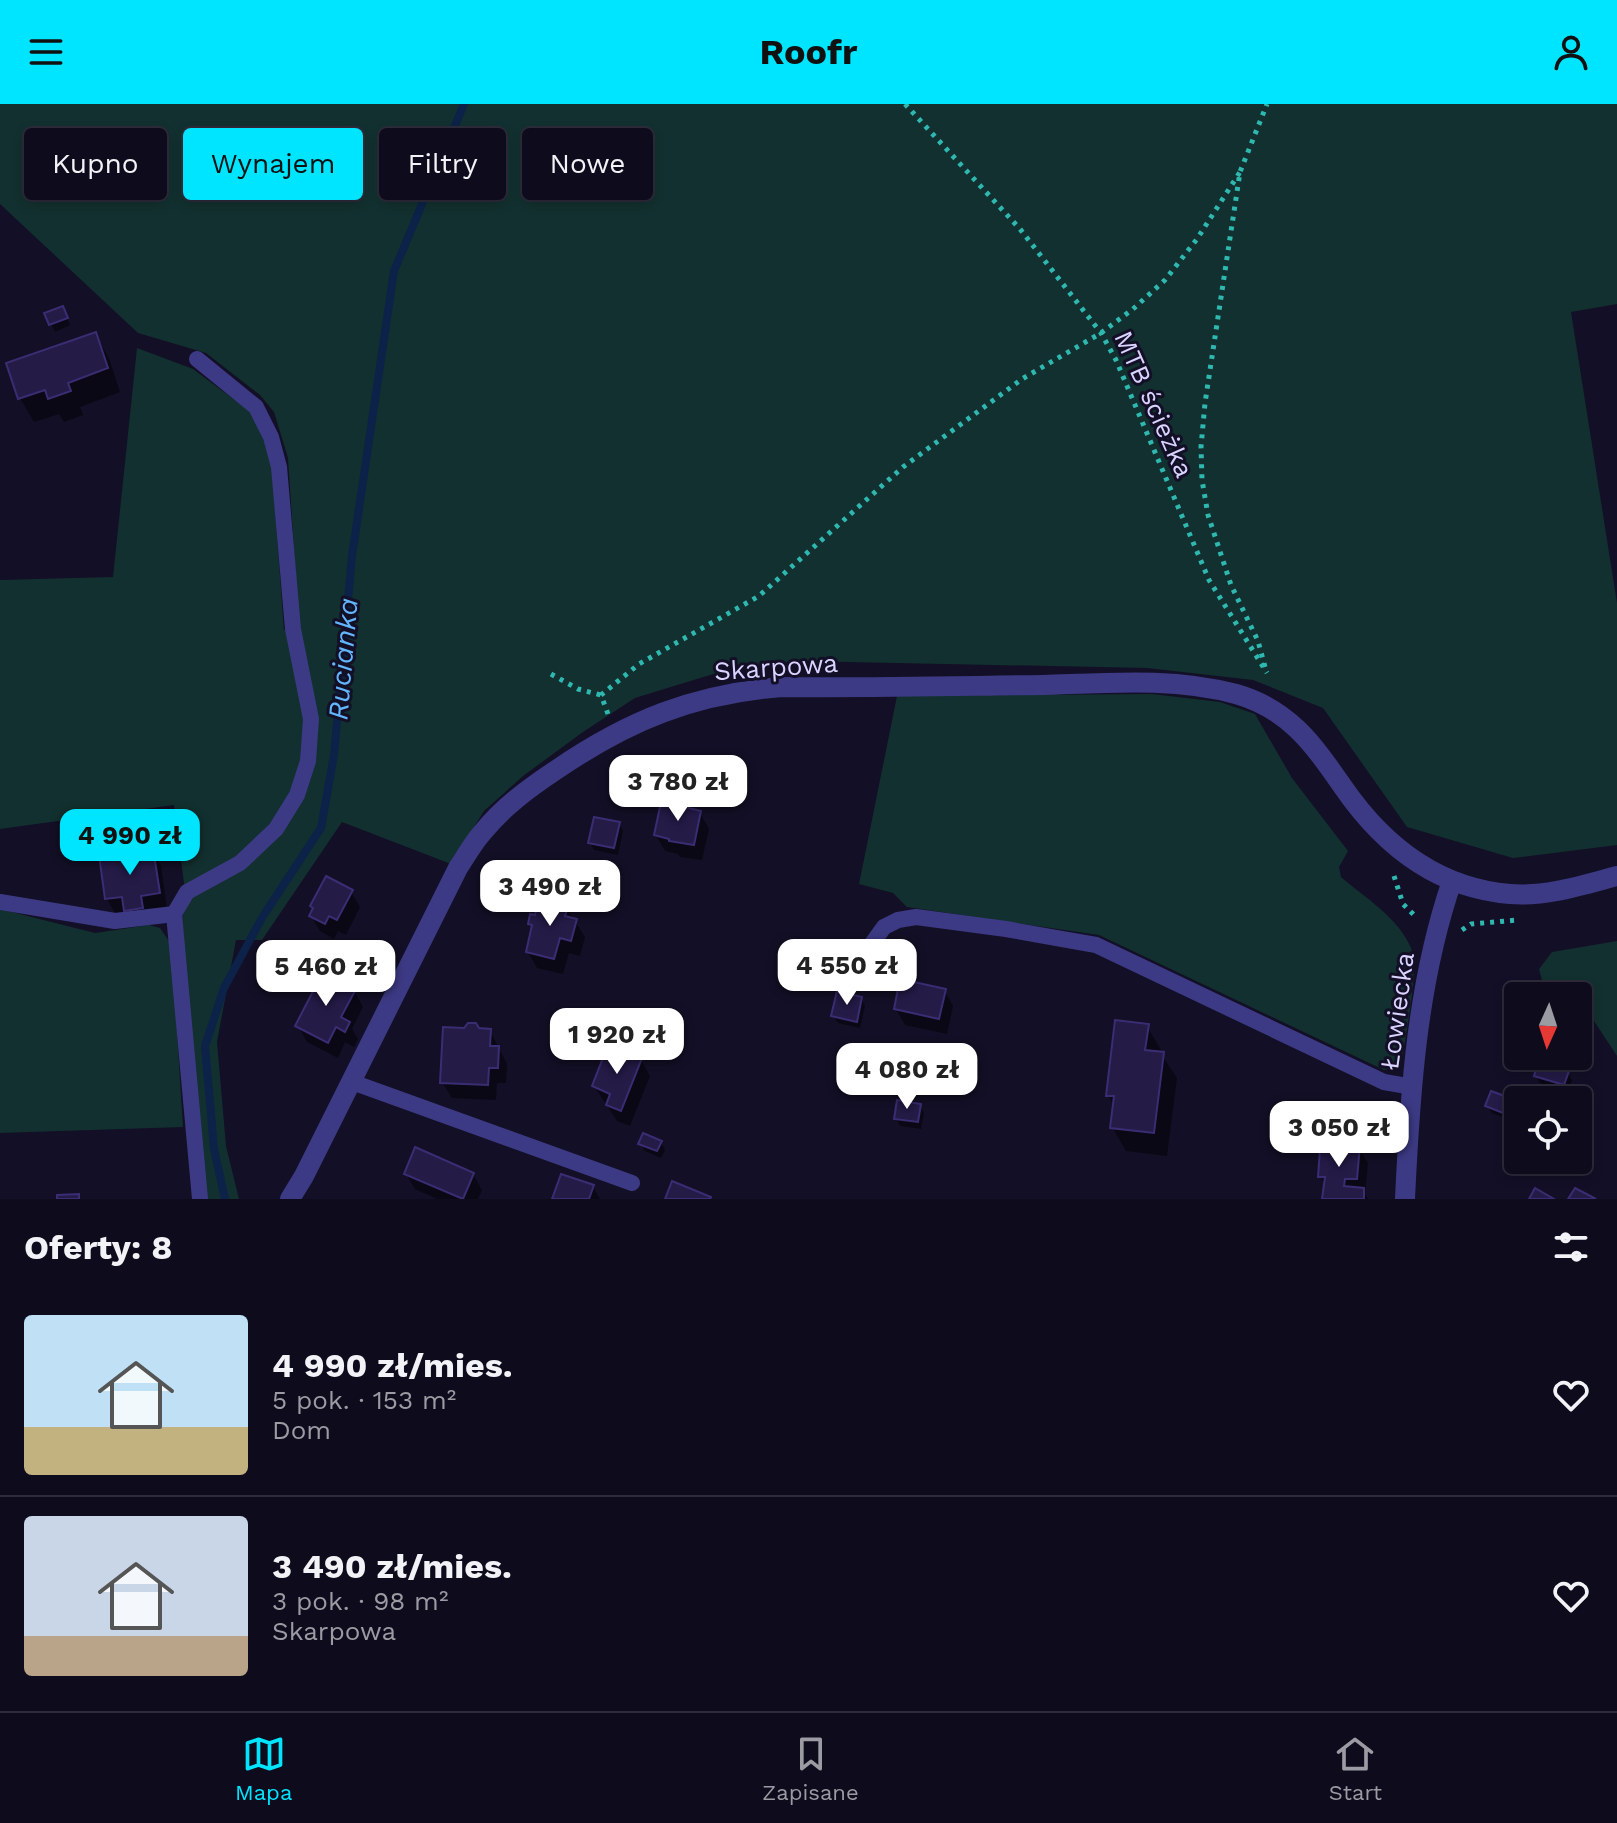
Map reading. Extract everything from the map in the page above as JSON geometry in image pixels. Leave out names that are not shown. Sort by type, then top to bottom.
[{"type":"street","name":"Skarpowa","points":[[290,1199],[458,868],[480,835],[503,809],[534,785],[615,732],[689,702],[738,690],[1146,683],[1234,694],[1267,705],[1314,744],[1376,830],[1410,860],[1452,881],[1511,895],[1556,891],[1617,876]]},
{"type":"street","name":"Łowiecka","points":[[1405,1199],[1413,1087],[1426,974],[1452,881]]},
{"type":"lane","points":[[197,359],[256,407],[271,437],[279,467],[293,629],[311,719],[308,761],[297,795],[276,829],[240,863],[187,892],[174,914],[200,1199]]},
{"type":"lane","points":[[0,902],[106,921],[174,914]]},
{"type":"lane","points":[[871,945],[884,927],[898,920],[916,917],[1096,945],[1384,1082],[1413,1087]]},
{"type":"lane","points":[[352,1082],[632,1183]]},
{"type":"path","name":"MTB ścieżka","points":[[905,104],[1020,229],[1101,333],[1116,360],[1209,580],[1267,673]]},
{"type":"path","points":[[601,695],[639,664],[759,596],[903,467],[1022,379],[1101,333],[1133,309],[1165,280],[1197,239],[1240,172],[1267,104]]},
{"type":"path","points":[[1240,172],[1205,403],[1202,480],[1208,515],[1231,585],[1258,641],[1267,673],[1267,705]]},
{"type":"path","points":[[551,674],[578,689],[601,695]]},
{"type":"path","points":[[601,695],[615,732]]},
{"type":"green space","points":[[0,104],[1617,104],[1617,304],[1571,312],[1617,603],[1617,845],[1513,858],[1407,827],[1323,708],[1253,680],[1147,668],[798,661],[723,671],[635,698],[583,732],[523,776],[484,811],[451,864],[342,822],[262,940],[236,940],[217,1042],[226,1146],[239,1199],[207,1199],[182,917],[190,899],[184,883],[174,805],[0,829],[0,580],[113,577],[137,348],[193,369],[251,412],[265,443],[272,469],[284,630],[299,625],[288,458],[274,412],[260,395],[206,353],[138,333],[0,204]]},
{"type":"green space","points":[[1152,694],[1220,702],[1255,714],[1292,778],[1348,851],[1339,867],[1341,877],[1390,918],[1411,948],[1413,988],[1401,1067],[1384,1070],[1099,935],[907,907],[893,893],[859,884],[897,696]]},
{"type":"green space","points":[[0,909],[95,933],[149,925],[160,928],[169,941],[174,984],[183,1127],[0,1133]]},
{"type":"green space","points":[[1617,941],[1617,1056],[1592,1021],[1592,982],[1542,982],[1539,969],[1552,952]]},
{"type":"building","points":[[63,306],[68,318],[49,325],[44,313]]},
{"type":"building","points":[[96,332],[108,368],[68,383],[71,391],[48,399],[45,390],[18,399],[6,363]]},
{"type":"building","points":[[661,802],[675,805],[681,802],[701,811],[694,845],[654,835]]},
{"type":"building","points":[[594,817],[620,822],[614,848],[588,843]]},
{"type":"building","points":[[153,848],[160,893],[141,896],[143,908],[124,911],[122,897],[105,899],[99,855]]},
{"type":"building","points":[[326,876],[353,890],[337,920],[329,916],[325,924],[309,916],[313,908],[310,906]]},
{"type":"building","points":[[538,899],[564,901],[568,907],[565,916],[577,919],[571,941],[560,938],[554,959],[526,952],[532,925],[528,924],[530,914],[535,915]]},
{"type":"building","points":[[323,972],[356,989],[341,1017],[350,1022],[345,1032],[336,1027],[328,1043],[295,1026]]},
{"type":"building","points":[[900,979],[946,989],[939,1019],[894,1009]]},
{"type":"building","points":[[837,991],[862,997],[857,1022],[831,1016]]},
{"type":"building","points":[[1115,1020],[1149,1024],[1145,1050],[1164,1052],[1154,1133],[1110,1128],[1114,1096],[1106,1096]]},
{"type":"building","points":[[468,1023],[491,1029],[490,1046],[499,1046],[498,1068],[489,1068],[488,1085],[440,1083],[443,1027],[464,1028]]},
{"type":"building","points":[[608,1045],[642,1058],[621,1111],[606,1105],[610,1094],[592,1086]]},
{"type":"building","points":[[1536,1070],[1569,1071],[1564,1085],[1534,1076]]},
{"type":"building","points":[[1491,1091],[1504,1096],[1504,1113],[1485,1106]]},
{"type":"building","points":[[897,1100],[921,1104],[918,1122],[894,1119]]},
{"type":"building","points":[[643,1133],[662,1141],[657,1151],[638,1144]]},
{"type":"building","points":[[1321,1134],[1338,1135],[1338,1144],[1360,1145],[1357,1179],[1345,1179],[1344,1186],[1364,1188],[1364,1199],[1322,1199],[1325,1177],[1318,1177]]},
{"type":"building","points":[[415,1147],[474,1173],[463,1199],[404,1174]]},
{"type":"building","points":[[561,1174],[594,1185],[589,1199],[552,1199]]},
{"type":"building","points":[[672,1181],[711,1197],[665,1199]]},
{"type":"building","points":[[1535,1188],[1554,1199],[1529,1199]]},
{"type":"building","points":[[1575,1188],[1596,1199],[1568,1199]]},
{"type":"building","points":[[79,1194],[79,1199],[57,1199],[57,1195]]},
{"type":"waterway","name":"Rucianka","points":[[225,1199],[214,1149],[205,1046],[224,988],[263,916],[321,828],[334,755],[352,556],[394,271],[464,104]]}]
